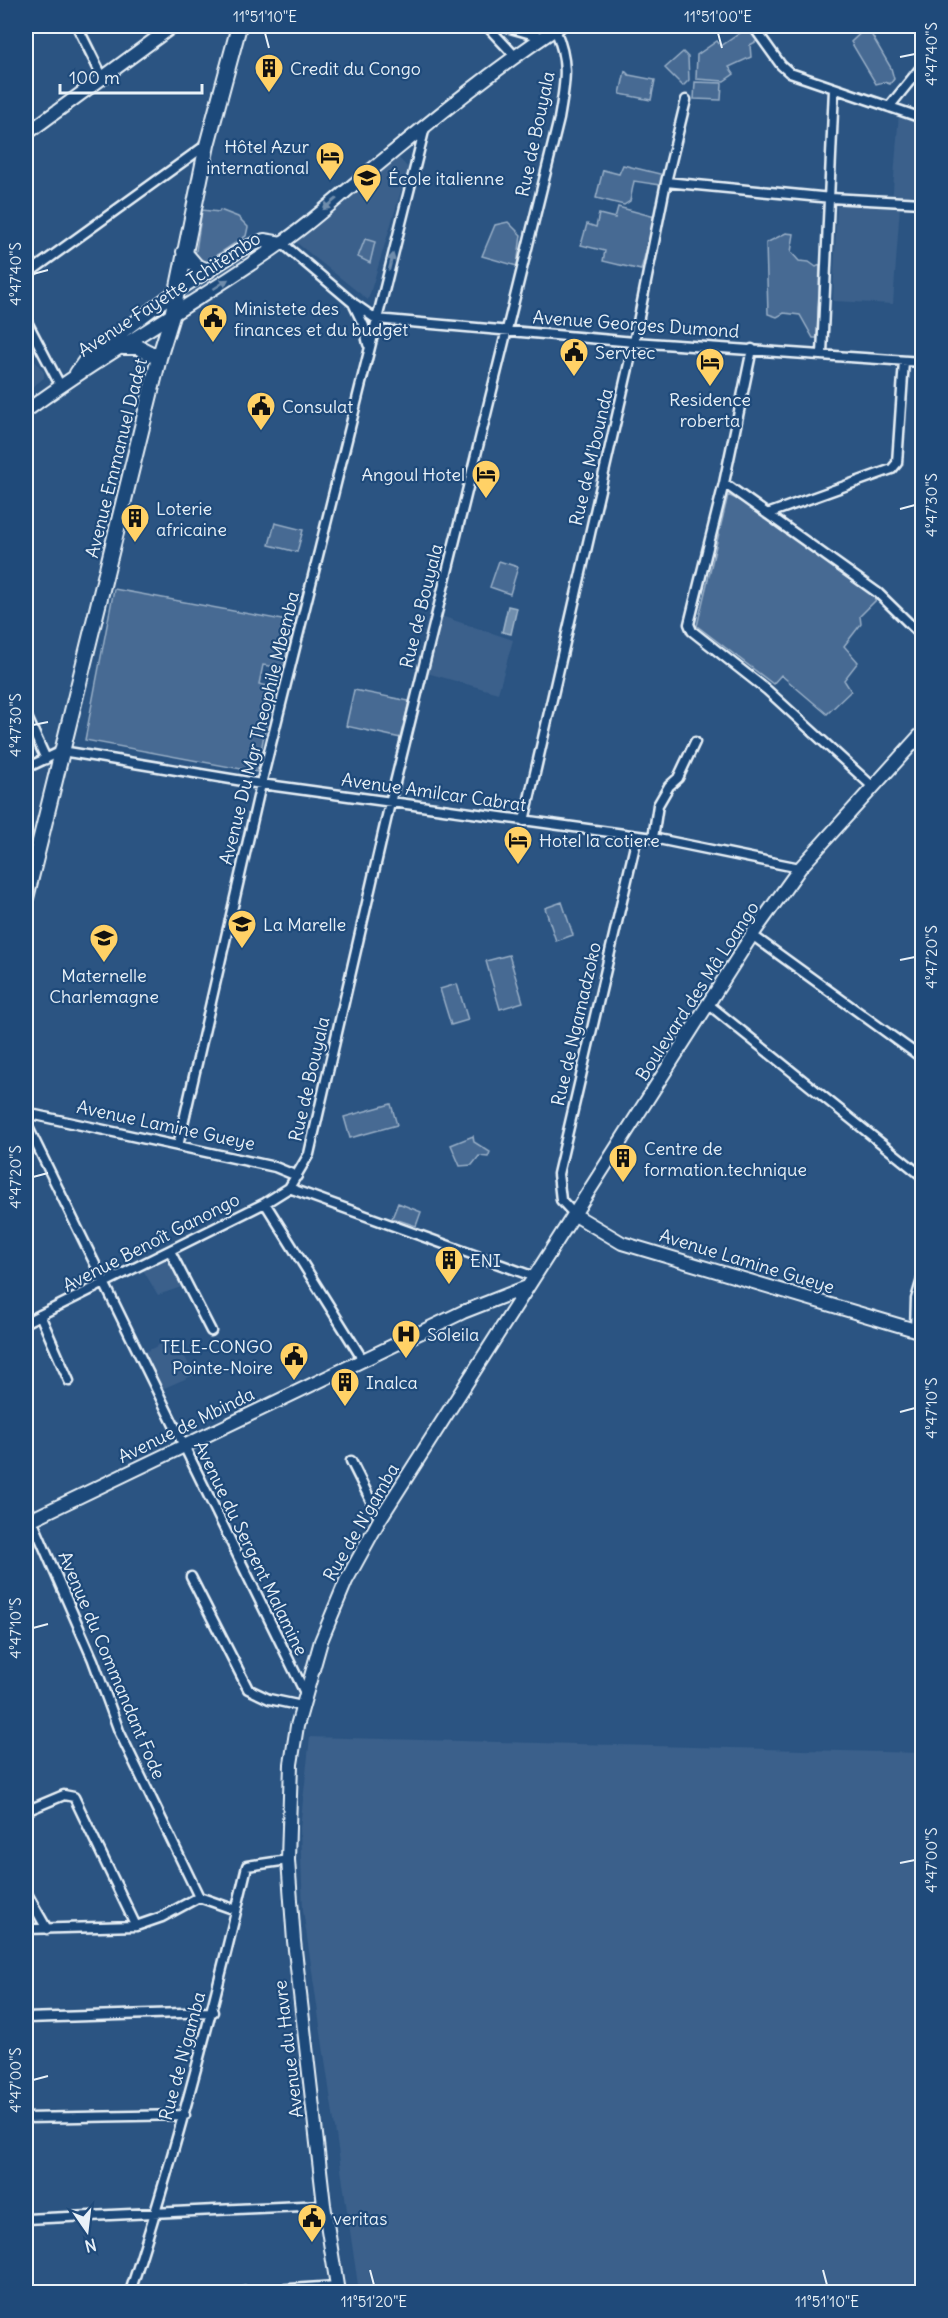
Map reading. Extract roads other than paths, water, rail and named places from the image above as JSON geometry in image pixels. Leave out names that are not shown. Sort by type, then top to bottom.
[{"type":"main road","name":"Avenue Emmanuel Dadet","points":[[26,898],[159,358],[172,316],[183,252],[207,145],[239,26]]},
{"type":"main road","points":[[183,252],[196,266],[208,271]]},
{"type":"main road","points":[[123,347],[138,347],[159,358]]},
{"type":"street","points":[[77,26],[102,76]]},
{"type":"street","points":[[26,134],[173,26]]},
{"type":"street","points":[[487,26],[515,56]]},
{"type":"street","points":[[503,26],[542,37]]},
{"type":"street","points":[[753,26],[785,70],[922,118]]},
{"type":"street","name":"Avenue Fayette Tchitembo","points":[[26,411],[75,374],[172,316],[282,243],[515,56],[558,27]]},
{"type":"street","name":"Rue de Bouyala","points":[[290,1188],[309,1154],[390,803],[560,109],[567,68],[558,27]]},
{"type":"street","points":[[889,107],[922,66]]},
{"type":"street","points":[[822,354],[831,198],[834,88]]},
{"type":"street","name":"Rue de M'bounda","points":[[524,821],[634,342],[666,182],[686,100]]},
{"type":"street","points":[[376,319],[425,127]]},
{"type":"street","points":[[26,275],[207,145]]},
{"type":"street","points":[[666,182],[831,198],[922,203]]},
{"type":"street","name":"Avenue Fayette Tchitembo","points":[[75,374],[85,360],[175,292],[208,271],[254,243],[273,240],[282,243]]},
{"type":"street","name":"Avenue Georges Dumond","points":[[282,243],[352,303],[376,319],[634,342],[922,362]]},
{"type":"street","name":"Avenue Georges Dumond","points":[[352,303],[364,326],[369,347]]},
{"type":"street","name":"Avenue Du Mgr Theophile Mbemba","points":[[178,1146],[261,784],[376,319]]},
{"type":"street","points":[[26,320],[60,386]]},
{"type":"street","points":[[753,349],[724,483],[689,624],[692,631],[767,690],[872,786]]},
{"type":"street","points":[[767,514],[892,470],[897,463],[904,360]]},
{"type":"street","points":[[724,483],[878,593],[922,636]]},
{"type":"street","points":[[26,715],[46,759]]},
{"type":"street","name":"Boulevard des Mâ Loango","points":[[527,1287],[536,1277],[752,935],[800,868],[922,733]]},
{"type":"street","points":[[653,838],[658,805],[669,786],[678,778],[695,742]]},
{"type":"street","points":[[26,768],[62,751]]},
{"type":"street","name":"Avenue Amilcar Cabrat","points":[[62,751],[390,803],[653,838],[800,868]]},
{"type":"street","name":"Rue de Ngamadzoko","points":[[575,1215],[561,1200],[558,1174],[637,837]]},
{"type":"street","points":[[752,935],[922,1058]]},
{"type":"street","points":[[708,1004],[922,1176]]},
{"type":"street","name":"Avenue Lamine Gueye","points":[[26,1113],[275,1167],[297,1176]]},
{"type":"street","name":"Avenue du Sergent Malamine","points":[[26,1123],[304,1701]]},
{"type":"street","points":[[290,1188],[536,1277]]},
{"type":"street","name":"Avenue Benoît Ganongo","points":[[26,1322],[265,1203],[290,1188]]},
{"type":"street","points":[[265,1203],[363,1360]]},
{"type":"street","name":"Avenue Lamine Gueye","points":[[575,1215],[622,1243],[915,1330]]},
{"type":"street","points":[[170,1251],[211,1331]]},
{"type":"street","points":[[915,1330],[916,1299],[922,1280]]},
{"type":"street","name":"Avenue de Mbinda","points":[[29,1521],[463,1312],[527,1287]]},
{"type":"street","name":"Rue de N'gamba","points":[[290,1801],[291,1764],[304,1701],[332,1612],[380,1519],[527,1287]]},
{"type":"street","points":[[40,1315],[69,1381]]},
{"type":"street","points":[[351,1461],[380,1519]]},
{"type":"street","name":"Avenue du Commandant Fode","points":[[26,1506],[29,1521],[93,1660],[119,1731],[199,1897]]},
{"type":"street","points":[[191,1577],[248,1689],[269,1699],[304,1701]]},
{"type":"street","points":[[26,1800],[28,1810],[64,1795],[74,1797],[136,1926]]},
{"type":"street","name":"Avenue du Havre","points":[[290,1801],[288,1860],[294,1941],[324,2205],[337,2289]]},
{"type":"street","name":"Rue de N'gamba","points":[[130,2292],[185,2115],[213,2012],[247,1866],[288,1860]]},
{"type":"street","points":[[26,1892],[47,1929]]},
{"type":"street","points":[[26,1929],[136,1926],[162,1917],[199,1897],[236,1910]]},
{"type":"street","points":[[26,2018],[213,2012]]},
{"type":"street","points":[[26,2118],[185,2115]]},
{"type":"street","points":[[26,2219],[324,2205]]},
{"type":"street","points":[[244,2292],[337,2289]]},
{"type":"place","name":"Credit du Congo","points":[[269,94]]},
{"type":"place","name":"Hôtel Azur international","points":[[330,182]]},
{"type":"place","name":"École italienne","points":[[367,204]]},
{"type":"place","name":"Ministete des finances et du budget","points":[[213,344]]},
{"type":"place","name":"Servtec","points":[[574,378]]},
{"type":"place","name":"Residence roberta","points":[[710,388]]},
{"type":"place","name":"Consulat","points":[[261,432]]},
{"type":"place","name":"Angoul Hotel","points":[[486,500]]},
{"type":"place","name":"Loterie africaine","points":[[135,544]]},
{"type":"place","name":"Hotel la cotiere","points":[[518,866]]},
{"type":"place","name":"La Marelle","points":[[242,950]]},
{"type":"place","name":"Maternelle Charlemagne","points":[[104,964]]},
{"type":"place","name":"Centre de formation.technique","points":[[623,1184]]},
{"type":"place","name":"ENI","points":[[449,1286]]},
{"type":"place","name":"Soleila","points":[[406,1360]]},
{"type":"place","name":"TELE-CONGO Pointe-Noire","points":[[294,1382]]},
{"type":"place","name":"Inalca","points":[[345,1408]]},
{"type":"place","name":"veritas","points":[[312,2244]]}]
